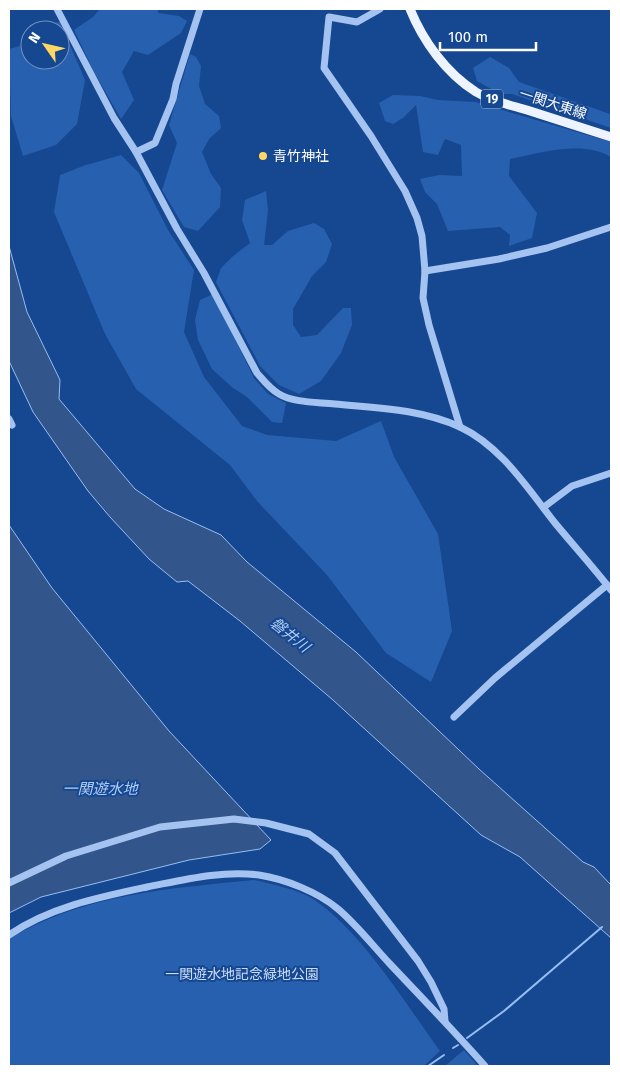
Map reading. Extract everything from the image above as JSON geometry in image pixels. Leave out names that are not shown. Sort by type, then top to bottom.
[{"type":"main road","name":"一関大東線","points":[[410,9],[416,24],[438,57],[454,74],[477,92],[500,102],[611,137]]},
{"type":"street","points":[[57,9],[110,110],[136,152],[177,229],[204,273],[257,373],[269,386],[280,395],[300,401],[394,409],[430,416],[460,427],[488,444],[544,507],[609,587],[495,678],[454,717]]},
{"type":"street","points":[[136,152],[155,143],[173,98],[200,9]]},
{"type":"street","points":[[380,9],[357,22],[329,18],[324,68],[371,136],[405,191],[417,218],[422,236],[425,271],[423,298],[428,325],[460,427]]},
{"type":"street","points":[[425,271],[499,259],[546,248],[611,228]]},
{"type":"street","points":[[544,507],[572,486],[611,474]]},
{"type":"street","points":[[9,883],[66,856],[160,828],[234,819],[266,823],[309,834],[335,853],[418,961],[432,982],[444,1009],[445,1022]]},
{"type":"street","points":[[9,934],[40,917],[90,900],[160,885],[235,873],[260,875],[284,881],[308,890],[338,909],[485,1066]]},
{"type":"green space","points":[[100,9],[158,9],[158,13],[179,16],[187,21],[181,33],[148,55],[134,51],[122,72],[134,100],[121,119],[94,72],[74,30],[93,17]]},
{"type":"green space","points":[[70,45],[85,80],[77,124],[56,145],[23,156],[11,116],[9,49],[20,46],[20,70],[70,70]]},
{"type":"green space","points":[[190,54],[196,57],[201,66],[199,86],[205,104],[219,116],[221,128],[209,139],[202,152],[211,174],[221,188],[220,207],[198,231],[184,227],[162,190],[177,143],[169,125]]},
{"type":"green space","points":[[490,57],[509,68],[519,82],[611,114],[611,128],[512,94],[500,94],[477,81],[473,68]]},
{"type":"green space","points":[[393,95],[475,102],[611,142],[611,157],[588,149],[561,149],[510,159],[509,176],[537,213],[532,238],[509,246],[510,235],[500,227],[448,231],[437,204],[425,192],[420,179],[439,175],[462,176],[461,145],[445,139],[438,155],[423,152],[416,105],[403,118],[393,124],[385,121],[379,103]]},
{"type":"green space","points":[[121,155],[139,173],[168,230],[194,270],[184,332],[204,377],[242,426],[267,435],[336,441],[381,421],[394,457],[438,534],[452,631],[431,682],[386,653],[327,575],[257,501],[230,465],[136,389],[105,334],[54,212],[60,175]]},
{"type":"green space","points":[[266,191],[268,210],[264,245],[272,245],[288,231],[314,223],[324,229],[332,244],[326,262],[312,276],[293,309],[293,325],[301,337],[317,335],[343,308],[351,308],[352,325],[341,353],[321,381],[299,394],[279,385],[260,366],[216,282],[221,268],[250,243],[242,220],[245,200]]},
{"type":"green space","points":[[213,294],[254,378],[268,394],[286,403],[282,423],[272,422],[247,397],[233,388],[212,369],[198,340],[195,320],[200,300]]},
{"type":"green space","name":"一関遊水地記念緑地公園","points":[[254,880],[286,888],[310,897],[334,915],[351,932],[383,971],[440,1051],[424,1066],[9,1066],[9,939],[37,924],[66,912],[96,903],[191,886]]},
{"type":"green space","points":[[464,1050],[478,1066],[445,1066]]},
{"type":"water","name":"磐井川","points":[[9,246],[27,312],[60,380],[59,399],[135,489],[164,509],[221,535],[247,562],[356,652],[479,769],[583,862],[594,867],[611,885],[611,938],[520,857],[481,835],[333,700],[240,621],[188,581],[177,582],[149,559],[110,517],[88,491],[33,412],[9,361]]},
{"type":"water","name":"一関遊水地","points":[[9,525],[52,588],[169,731],[271,840],[260,849],[189,860],[41,897],[9,913]]},
{"type":"waterway","points":[[467,1038],[504,1011],[602,927]]},
{"type":"waterway","points":[[453,1048],[458,1045]]},
{"type":"waterway","points":[[428,1066],[444,1055]]},
{"type":"place","name":"青竹神社","points":[[263,156]]}]
